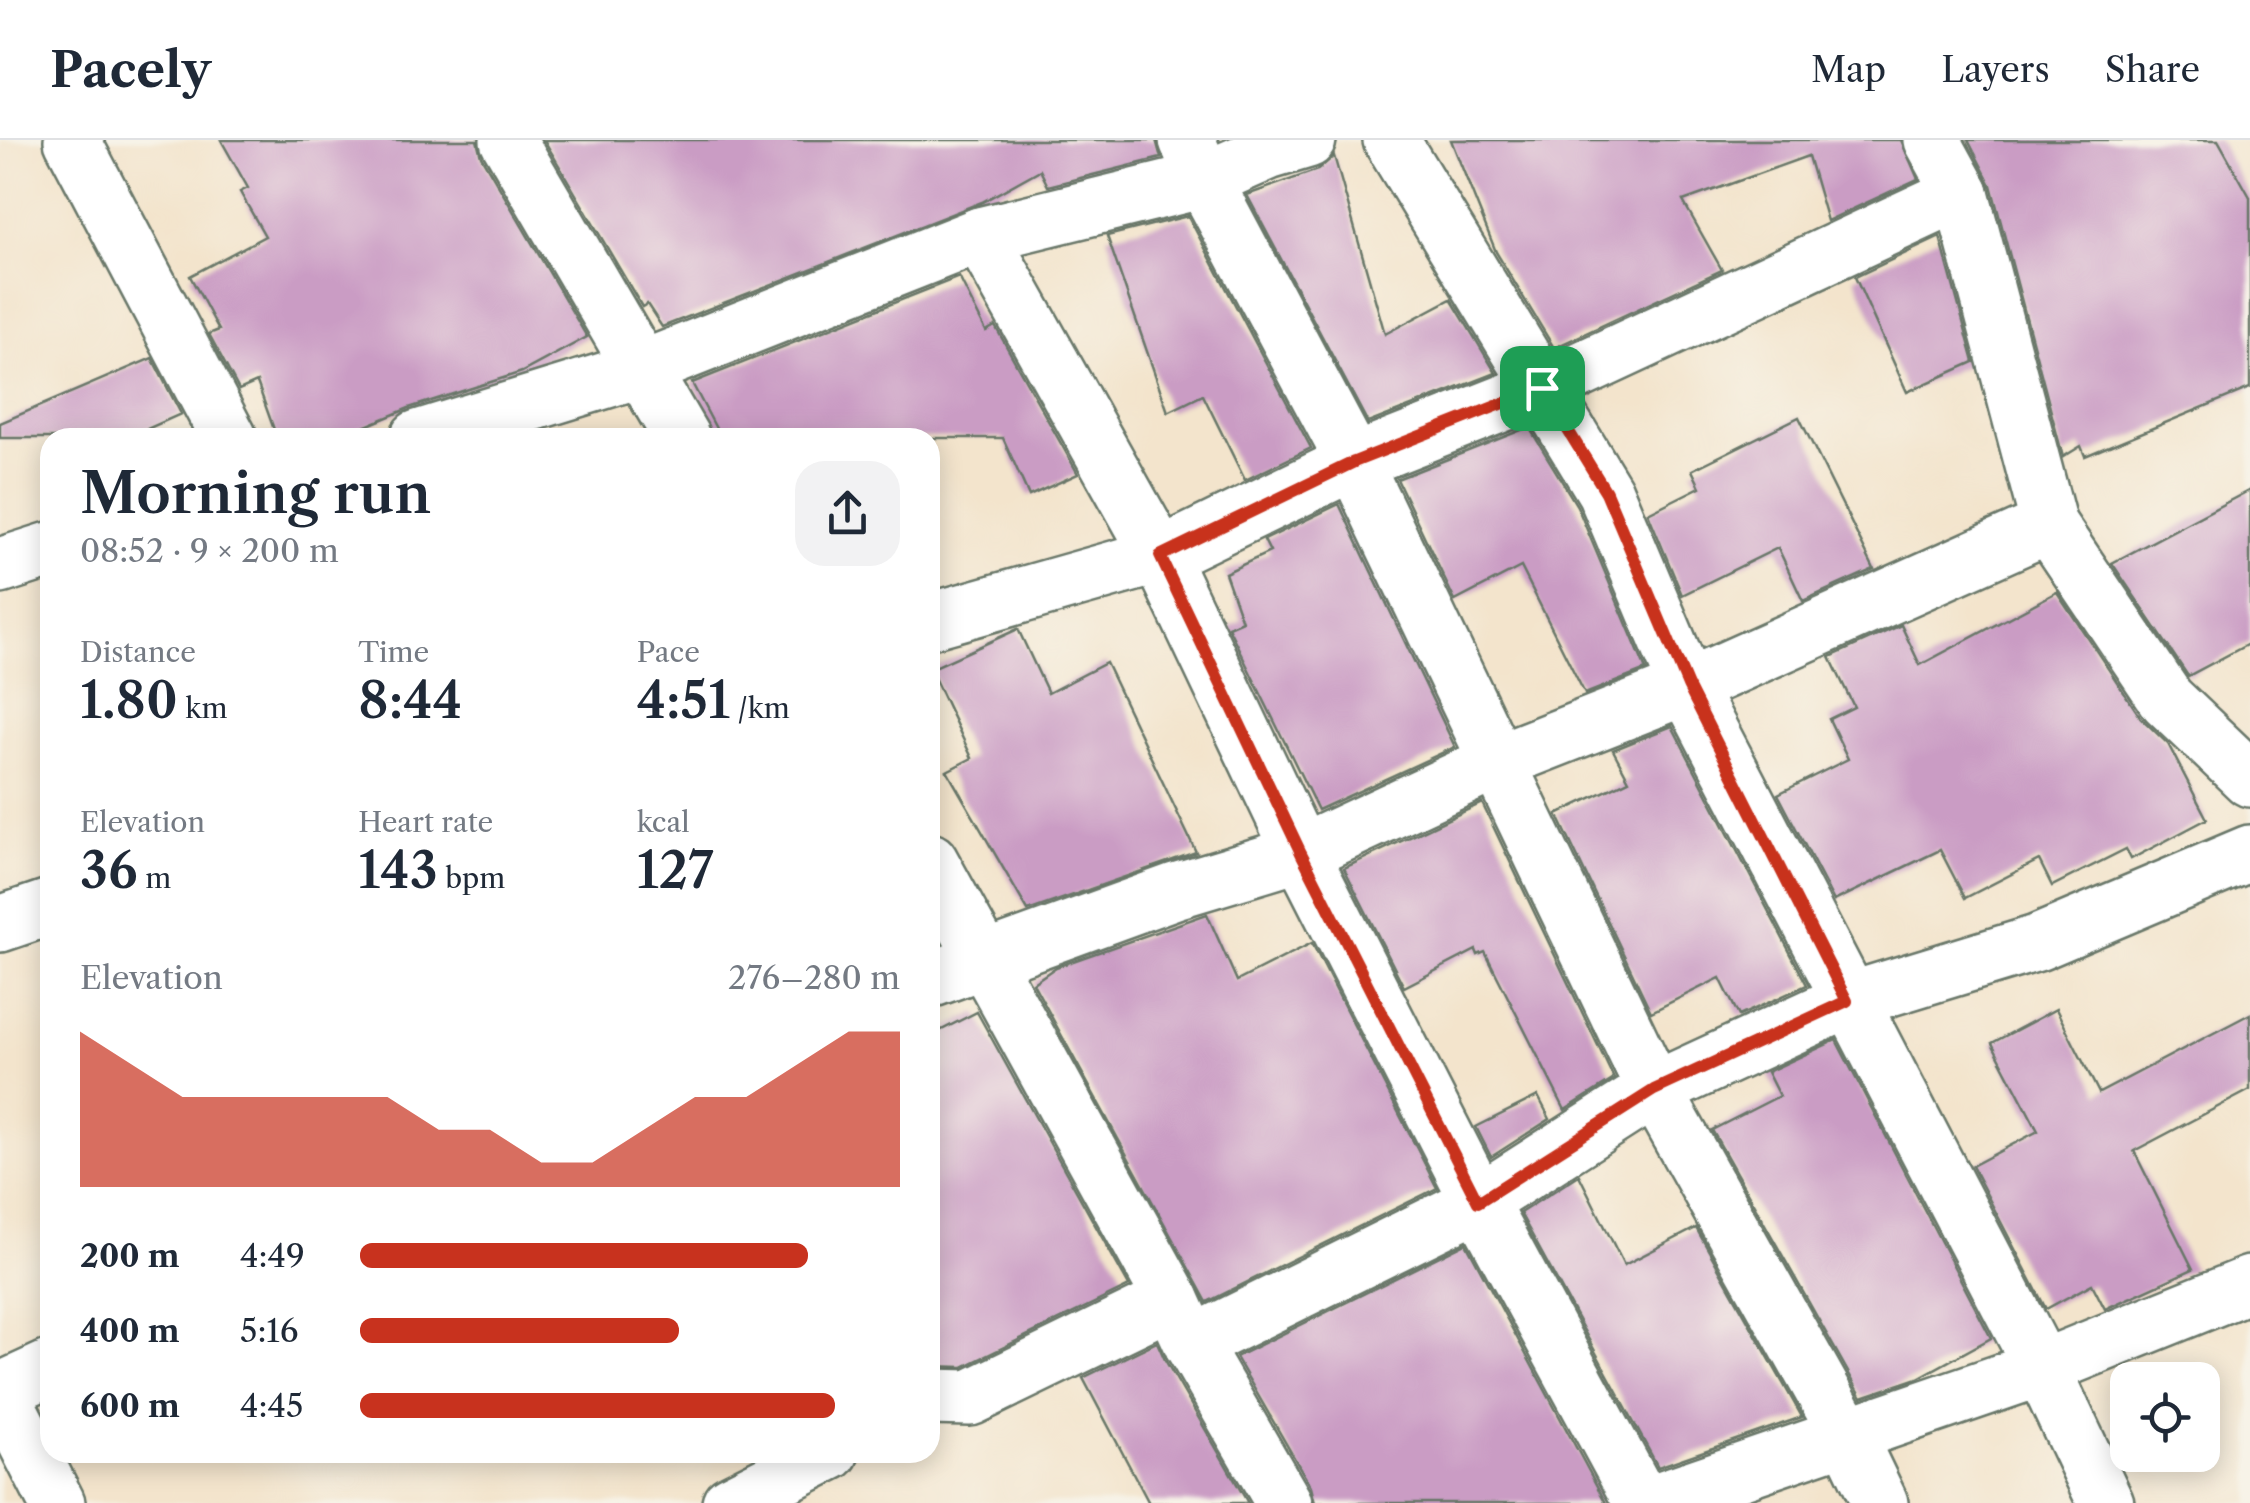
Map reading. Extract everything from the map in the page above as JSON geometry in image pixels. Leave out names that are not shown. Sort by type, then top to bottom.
[{"type":"street","points":[[72,140],[224,428]]},
{"type":"street","points":[[508,140],[676,428]]},
{"type":"street","points":[[451,428],[640,370],[980,235],[1195,160],[1308,140]]},
{"type":"street","points":[[1391,140],[1606,492],[1688,686],[1847,1001],[2042,1368],[2106,1503]]},
{"type":"street","points":[[1932,140],[1961,193],[2049,526],[2168,700],[2250,778]]},
{"type":"street","points":[[1195,160],[1354,462],[1494,763],[1654,1090],[1847,1434],[1880,1503]]},
{"type":"street","points":[[940,619],[1160,556],[1354,462],[1542,388],[1961,193]]},
{"type":"street","points":[[980,235],[1160,556],[1301,853],[1478,1202],[1646,1503],[2042,1368],[2250,1284]]},
{"type":"street","points":[[940,976],[1175,891],[1301,853],[1494,763],[1688,686],[2049,526]]},
{"type":"street","points":[[0,566],[40,553]]},
{"type":"street","points":[[940,1397],[970,1398],[1182,1322],[1478,1202],[1654,1090],[1847,1001],[2037,944],[2250,853]]},
{"type":"street","points":[[940,879],[1284,1503]]},
{"type":"street","points":[[0,924],[40,910]]},
{"type":"street","points":[[40,1373],[0,1391],[57,1503]]},
{"type":"street","points":[[730,1503],[801,1471]]},
{"type":"building","points":[[221,140],[477,140],[481,156],[587,337],[522,372],[409,408],[361,428],[273,428],[257,382],[239,390],[209,334],[219,330],[190,276],[265,236],[240,192],[248,188]]},
{"type":"building","points":[[544,140],[1156,140],[1161,158],[1048,186],[1040,170],[982,202],[662,327],[647,304],[642,307]]},
{"type":"building","points":[[1451,140],[1901,140],[1918,179],[1827,221],[1808,156],[1683,201],[1722,270],[1554,348],[1496,252]]},
{"type":"building","points":[[1968,140],[2218,140],[2250,197],[2250,388],[2085,456],[2081,446],[2063,457],[1991,185]]},
{"type":"building","points":[[1334,156],[1385,334],[1451,299],[1496,373],[1368,423],[1247,195],[1318,170]]},
{"type":"building","points":[[1188,216],[1311,448],[1245,480],[1203,395],[1168,412],[1107,236]]},
{"type":"building","points":[[1940,237],[1974,362],[1907,392],[1855,277]]},
{"type":"building","points":[[959,277],[986,331],[995,326],[1078,474],[1029,496],[1003,438],[940,438],[940,428],[716,428],[692,383]]},
{"type":"building","points":[[152,358],[181,414],[150,428],[40,428],[40,438],[0,438],[0,423]]},
{"type":"building","points":[[1799,417],[1874,569],[1803,601],[1778,548],[1682,595],[1648,513],[1700,487],[1692,470]]},
{"type":"building","points":[[1529,427],[1577,506],[1646,670],[1585,694],[1521,567],[1455,601],[1397,479]]},
{"type":"building","points":[[2250,490],[2250,643],[2188,676],[2112,563]]},
{"type":"building","points":[[1339,504],[1455,747],[1318,810],[1228,627],[1242,621],[1225,573],[1270,552],[1264,540]]},
{"type":"building","points":[[2057,592],[2141,718],[2168,744],[2207,819],[2131,859],[2126,849],[2052,886],[2039,860],[1965,898],[1940,850],[1834,901],[1778,794],[1848,759],[1829,719],[1854,707],[1830,657],[1901,625],[1920,665]]},
{"type":"building","points":[[1018,629],[1048,693],[1106,663],[1196,852],[1028,911],[947,771],[972,758],[940,690],[940,664]]},
{"type":"building","points":[[1672,726],[1807,985],[1739,1016],[1720,978],[1651,1012],[1557,814],[1629,780],[1613,750]]},
{"type":"building","points":[[1482,803],[1614,1079],[1565,1110],[1485,952],[1478,955],[1476,950],[1404,987],[1344,868]]},
{"type":"building","points":[[1207,914],[1237,981],[1312,943],[1437,1188],[1207,1302],[1033,983],[1056,967]]},
{"type":"building","points":[[2056,1009],[2099,1093],[2250,1014],[2250,1090],[2134,1151],[2193,1269],[2105,1309],[2092,1284],[2046,1309],[1972,1166],[2038,1131],[1992,1043]]},
{"type":"building","points":[[977,1012],[1129,1286],[963,1367],[940,1366],[940,1031]]},
{"type":"building","points":[[1836,1040],[1991,1338],[1918,1378],[1862,1397],[1712,1130],[1779,1096],[1767,1072]]},
{"type":"building","points":[[1538,1096],[1550,1119],[1491,1157],[1476,1127]]},
{"type":"building","points":[[1579,1175],[1624,1265],[1696,1228],[1802,1417],[1658,1467],[1520,1213]]},
{"type":"building","points":[[1466,1243],[1606,1503],[1315,1503],[1311,1487],[1236,1357]]},
{"type":"building","points":[[1157,1342],[1248,1503],[1149,1503],[1083,1378]]},
{"type":"route","points":[[1542,388],[1606,492],[1688,686],[1847,1001],[1654,1090],[1478,1202],[1301,853],[1160,556],[1354,462],[1542,388]]}]
